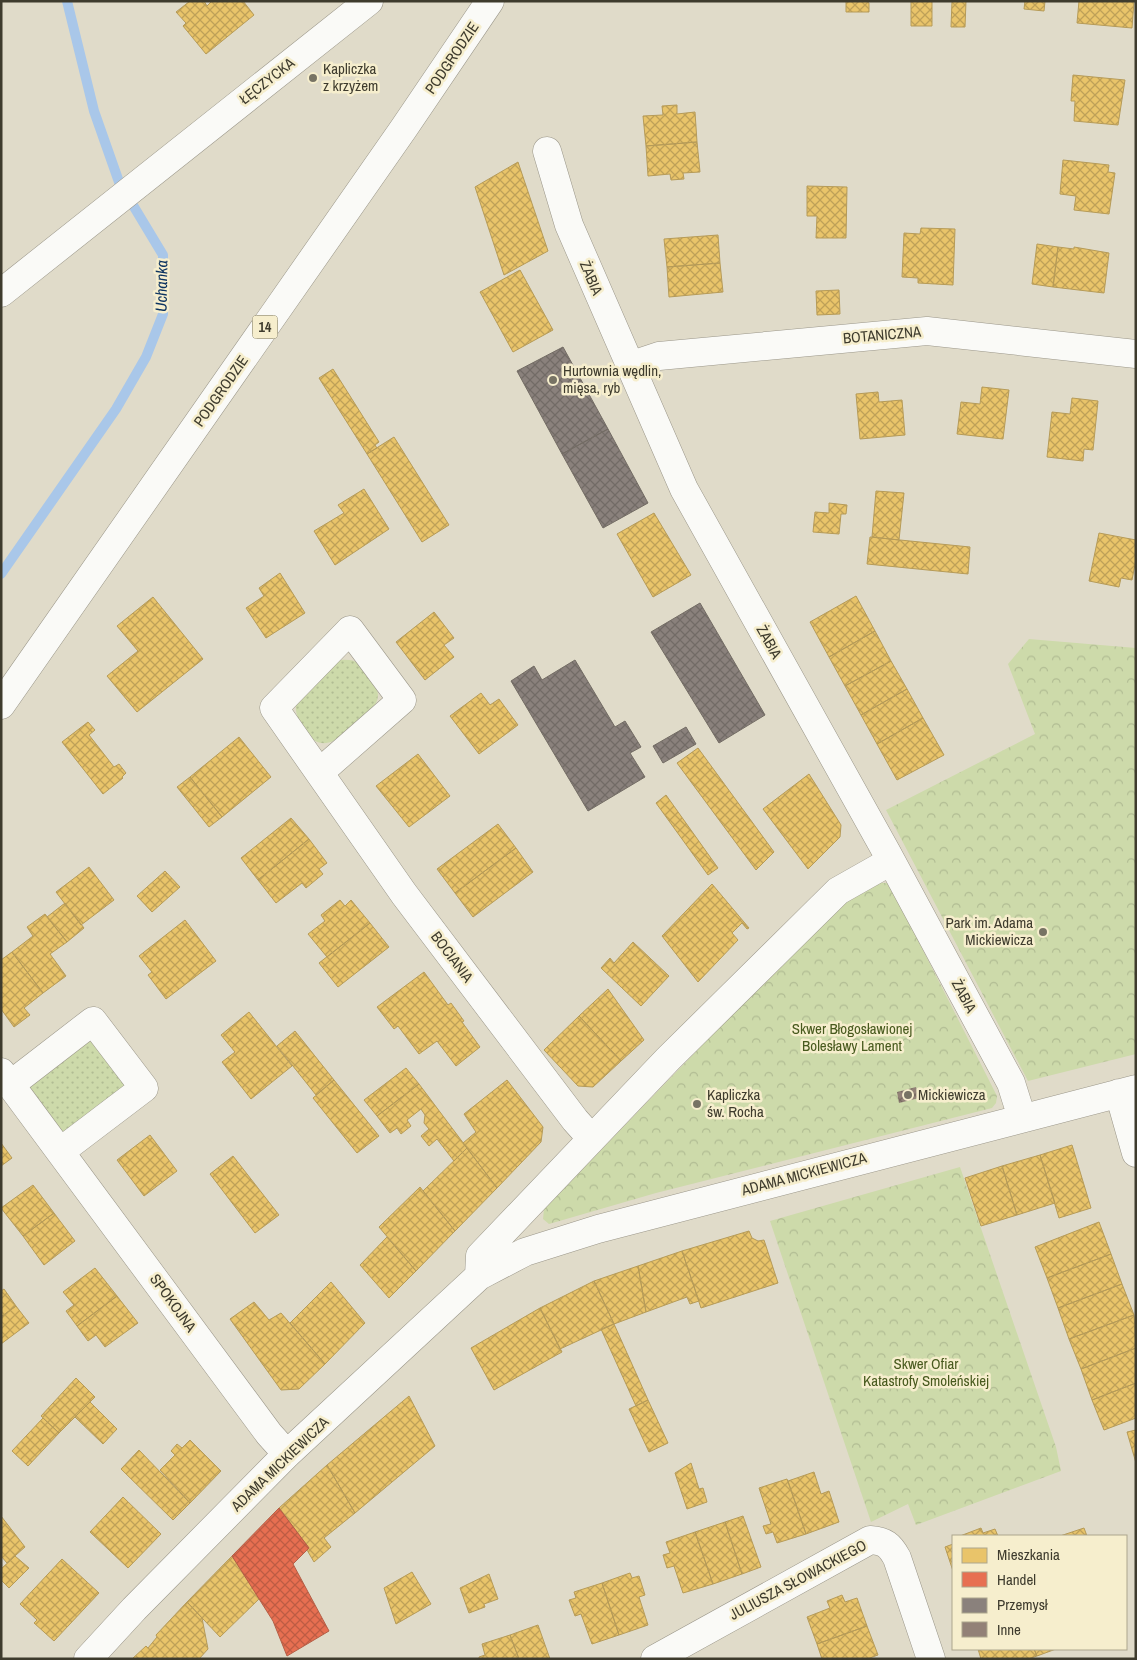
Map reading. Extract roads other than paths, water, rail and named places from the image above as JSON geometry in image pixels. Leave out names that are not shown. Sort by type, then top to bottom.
[{"type":"street","name":"ŁĘCZYCKA","points":[[1,293],[369,1]]},
{"type":"street","name":"PODGRODZIE","points":[[1,705],[490,1]]},
{"type":"street","name":"ŻABIA","points":[[547,151],[569,225],[684,489],[891,861],[1011,1083],[1022,1118]]},
{"type":"street","name":"BOTANICZNA","points":[[629,366],[659,356],[927,331],[1136,354]]},
{"type":"street","name":"BOCIANIA","points":[[320,772],[402,700],[350,630],[274,708],[404,894],[575,1120],[591,1138]]},
{"type":"street","points":[[479,1276],[480,1256],[591,1138],[838,891],[891,861]]},
{"type":"street","name":"SPOKOJNA","points":[[61,1151],[144,1088],[93,1021],[6,1079],[269,1434],[287,1454]]},
{"type":"street","points":[[1127,1091],[1136,1153]]},
{"type":"street","name":"ADAMA MICKIEWICZA","points":[[88,1659],[134,1609],[287,1454],[479,1276],[525,1252],[598,1228],[1127,1091]]},
{"type":"street","name":"JULIUSZA SŁOWACKIEGO","points":[[654,1659],[870,1540],[880,1541],[890,1546],[897,1558],[931,1659]]},
{"type":"waterway","name":"Uchanka","points":[[1,574],[116,409],[146,357],[163,314],[163,255],[119,182],[94,111],[67,1]]},
{"type":"place","name":"Kapliczka z krzyżem","points":[[313,78]]},
{"type":"place","name":"Hurtownia wędlin, mięsa, ryb","points":[[553,380]]},
{"type":"place","name":"Park im. Adama Mickiewicza","points":[[1043,932]]},
{"type":"place","name":"Mickiewicza","points":[[908,1095]]},
{"type":"place","name":"Kapliczka św. Rocha","points":[[697,1104]]},
{"type":"park label","name":"Skwer Błogosławionej Bolesławy Lament","points":[[852,1038]]},
{"type":"park label","name":"Skwer Ofiar Katastrofy Smoleńskiej","points":[[926,1372]]}]
